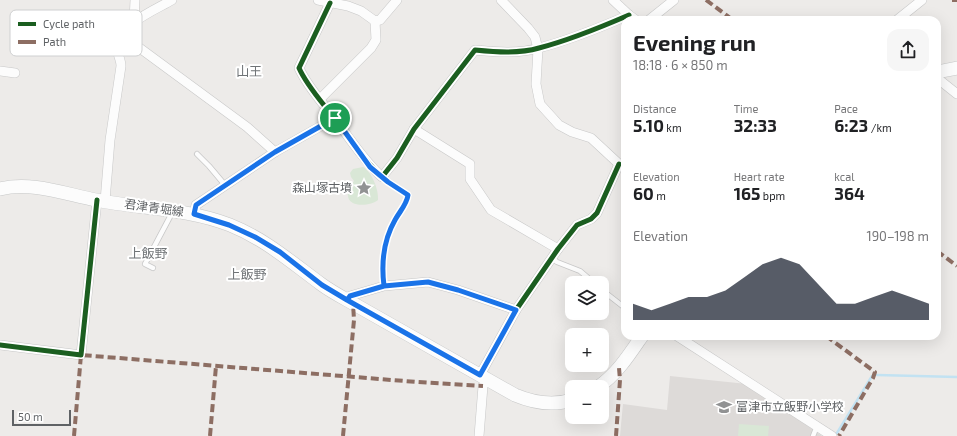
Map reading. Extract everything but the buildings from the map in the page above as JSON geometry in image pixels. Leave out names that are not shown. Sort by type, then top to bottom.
[{"type":"main road","points":[[941,71],[957,68]]},
{"type":"main road","name":"君津青堀線","points":[[0,189],[10,187],[41,188],[101,201],[194,214],[229,225],[255,237],[280,252],[322,285],[347,300],[515,395],[540,403],[565,401]]},
{"type":"main road","points":[[608,380],[639,340]]},
{"type":"street","points":[[135,0],[135,10]]},
{"type":"street","points":[[142,17],[172,0]]},
{"type":"street","points":[[318,0],[361,10],[375,21],[376,40],[372,48],[320,99]]},
{"type":"street","points":[[375,21],[380,20],[397,0]]},
{"type":"street","points":[[501,0],[535,37],[538,48],[536,84],[540,104],[560,125],[572,132],[591,138],[621,165]]},
{"type":"street","points":[[613,0],[630,16]]},
{"type":"street","points":[[654,16],[674,0]]},
{"type":"street","points":[[902,16],[922,0]]},
{"type":"street","points":[[330,3],[299,68],[370,167],[382,177],[397,158],[414,129],[474,50],[492,52],[519,51],[538,48],[621,21]]},
{"type":"street","points":[[142,49],[247,127],[275,152]]},
{"type":"street","points":[[0,345],[81,355],[101,201],[121,66],[119,56]]},
{"type":"street","points":[[0,71],[15,73]]},
{"type":"street","points":[[941,81],[957,94]]},
{"type":"street","points":[[194,214],[196,205],[275,152],[335,118]]},
{"type":"street","points":[[414,129],[470,164],[470,180],[491,210],[558,250]]},
{"type":"street","points":[[479,436],[483,377],[516,310],[577,224],[591,219],[597,213],[621,168]]},
{"type":"street","points":[[347,300],[350,296],[384,286],[428,282],[458,290],[516,310]]},
{"type":"street","points":[[683,340],[832,436]]},
{"type":"lane","points":[[197,154],[225,186]]},
{"type":"lane","points":[[382,177],[408,195],[408,200],[395,220],[385,242],[382,263],[384,286]]},
{"type":"lane","points":[[153,268],[145,264],[172,211]]},
{"type":"lane","points":[[552,258],[557,262],[580,271],[586,276]]},
{"type":"lane","points":[[609,295],[621,305]]},
{"type":"lane","points":[[813,436],[817,426]]},
{"type":"shaded area","name":"富津市立飯野小学校","points":[[670,376],[747,384],[822,436],[620,436],[623,404],[667,410]]},
{"type":"green space","points":[[363,167],[369,173],[374,182],[378,196],[378,200],[366,205],[352,203],[348,196],[348,192],[354,181],[350,173],[353,169]]},
{"type":"green space","points":[[739,424],[769,426],[768,436],[738,436]]},
{"type":"waterway","points":[[877,375],[957,377]]},
{"type":"waterway","points":[[837,433],[872,376]]},
{"type":"marked path","points":[[706,0],[728,16]]},
{"type":"marked path","points":[[952,0],[957,0]]},
{"type":"marked path","points":[[941,254],[957,266]]},
{"type":"marked path","points":[[343,436],[354,320],[353,303]]},
{"type":"marked path","points":[[831,340],[875,372],[839,436]]},
{"type":"marked path","points":[[74,436],[81,355],[483,386]]},
{"type":"marked path","points":[[210,436],[216,366]]},
{"type":"marked path","points":[[616,436],[620,380],[619,368]]},
{"type":"cycle path","points":[[330,3],[299,68],[315,94],[363,156],[382,177],[397,158],[414,129],[475,50],[507,52],[531,50],[551,45],[621,18]]},
{"type":"cycle path","points":[[480,375],[516,310],[558,249],[577,225],[591,219],[597,213],[619,164]]},
{"type":"cycle path","points":[[0,345],[81,355],[97,200]]},
{"type":"place","name":"森山塚古墳","points":[[364,188]]},
{"type":"place","name":"富津市立飯野小学校","points":[[724,407]]},
{"type":"district","name":"山王","points":[[249,71]]},
{"type":"district","name":"上飯野","points":[[148,253]]},
{"type":"district","name":"上飯野","points":[[247,274]]},
{"type":"route","points":[[335,118],[275,152],[196,205],[194,214],[229,225],[255,237],[280,252],[322,285],[347,300],[350,296],[384,286],[428,282],[458,290],[516,310],[480,375],[347,300],[350,296],[384,286],[382,263],[385,242],[395,220],[408,200],[408,195],[388,182],[370,167],[335,118]]}]
